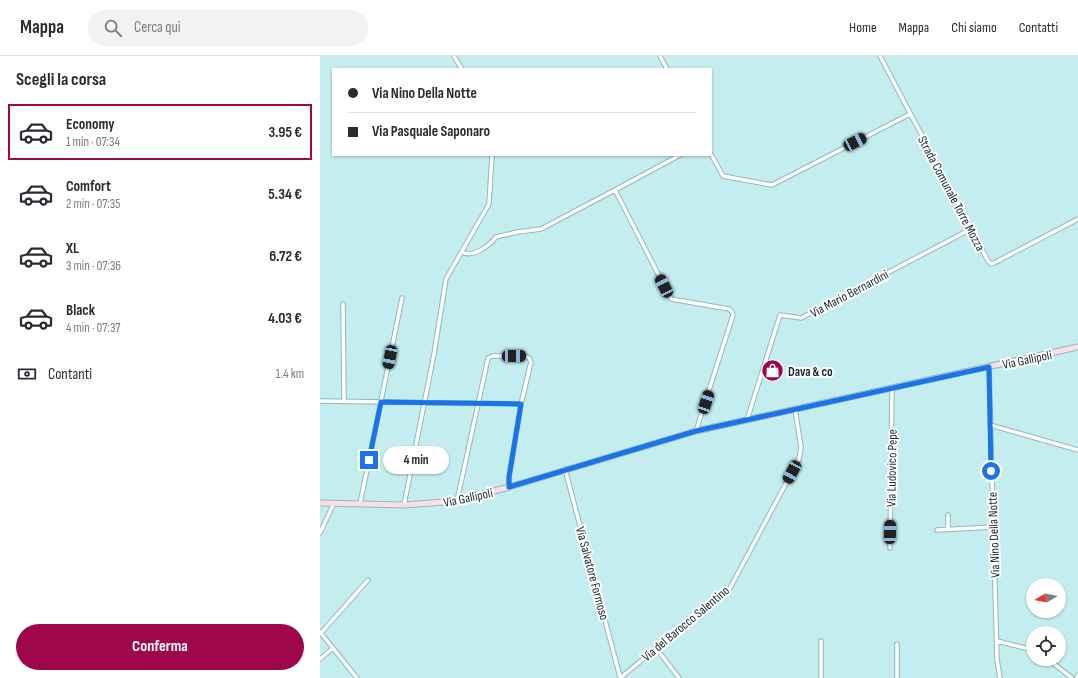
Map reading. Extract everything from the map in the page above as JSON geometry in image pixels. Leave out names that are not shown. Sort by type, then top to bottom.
[{"type":"main road","name":"Via Gallipoli","points":[[320,503],[404,505],[457,501],[696,431],[1078,348]]},
{"type":"street","points":[[454,56],[461,68]]},
{"type":"street","points":[[660,56],[666,68]]},
{"type":"street","name":"Strada Comunale Torre Mozza","points":[[880,56],[988,261],[991,264],[1078,219]]},
{"type":"street","points":[[712,156],[723,176],[772,185],[910,114]]},
{"type":"street","points":[[404,505],[446,279],[489,204],[492,156]]},
{"type":"street","points":[[462,252],[466,254],[476,252],[489,245],[496,237],[541,229],[678,156]]},
{"type":"street","points":[[615,190],[671,299],[732,310],[733,315],[696,431]]},
{"type":"street","name":"Via Mario Bernardini","points":[[747,420],[780,315],[801,318],[972,229]]},
{"type":"street","points":[[360,504],[402,298]]},
{"type":"street","points":[[343,304],[344,402]]},
{"type":"street","points":[[457,501],[488,358],[493,356],[525,356],[530,358],[509,477],[509,487]]},
{"type":"street","name":"Via Nino Della Notte","points":[[989,367],[997,659],[1000,678]]},
{"type":"street","name":"Via Ludovico Pepe","points":[[890,548],[892,388]]},
{"type":"street","points":[[320,401],[521,404]]},
{"type":"street","name":"Via del Barocco Salentino","points":[[620,678],[730,588],[799,459],[801,447],[795,409]]},
{"type":"street","points":[[990,425],[1078,450]]},
{"type":"street","name":"Via Salvatore Formoso","points":[[565,469],[620,678]]},
{"type":"street","points":[[320,533],[334,503]]},
{"type":"street","points":[[948,515],[948,529]]},
{"type":"street","points":[[937,530],[993,527]]},
{"type":"street","points":[[356,678],[320,632],[368,580]]},
{"type":"street","points":[[821,641],[821,678]]},
{"type":"street","points":[[997,641],[1026,648]]},
{"type":"street","points":[[897,644],[897,678]]},
{"type":"street","points":[[320,658],[333,648]]},
{"type":"street","points":[[656,648],[679,678]]},
{"type":"street","points":[[1057,666],[1072,678]]},
{"type":"place","name":"Dava & co","points":[[773,371]]},
{"type":"route","points":[[369,460],[381,402],[521,404],[509,477],[509,487],[668,438],[696,431],[989,367],[991,471]]}]
